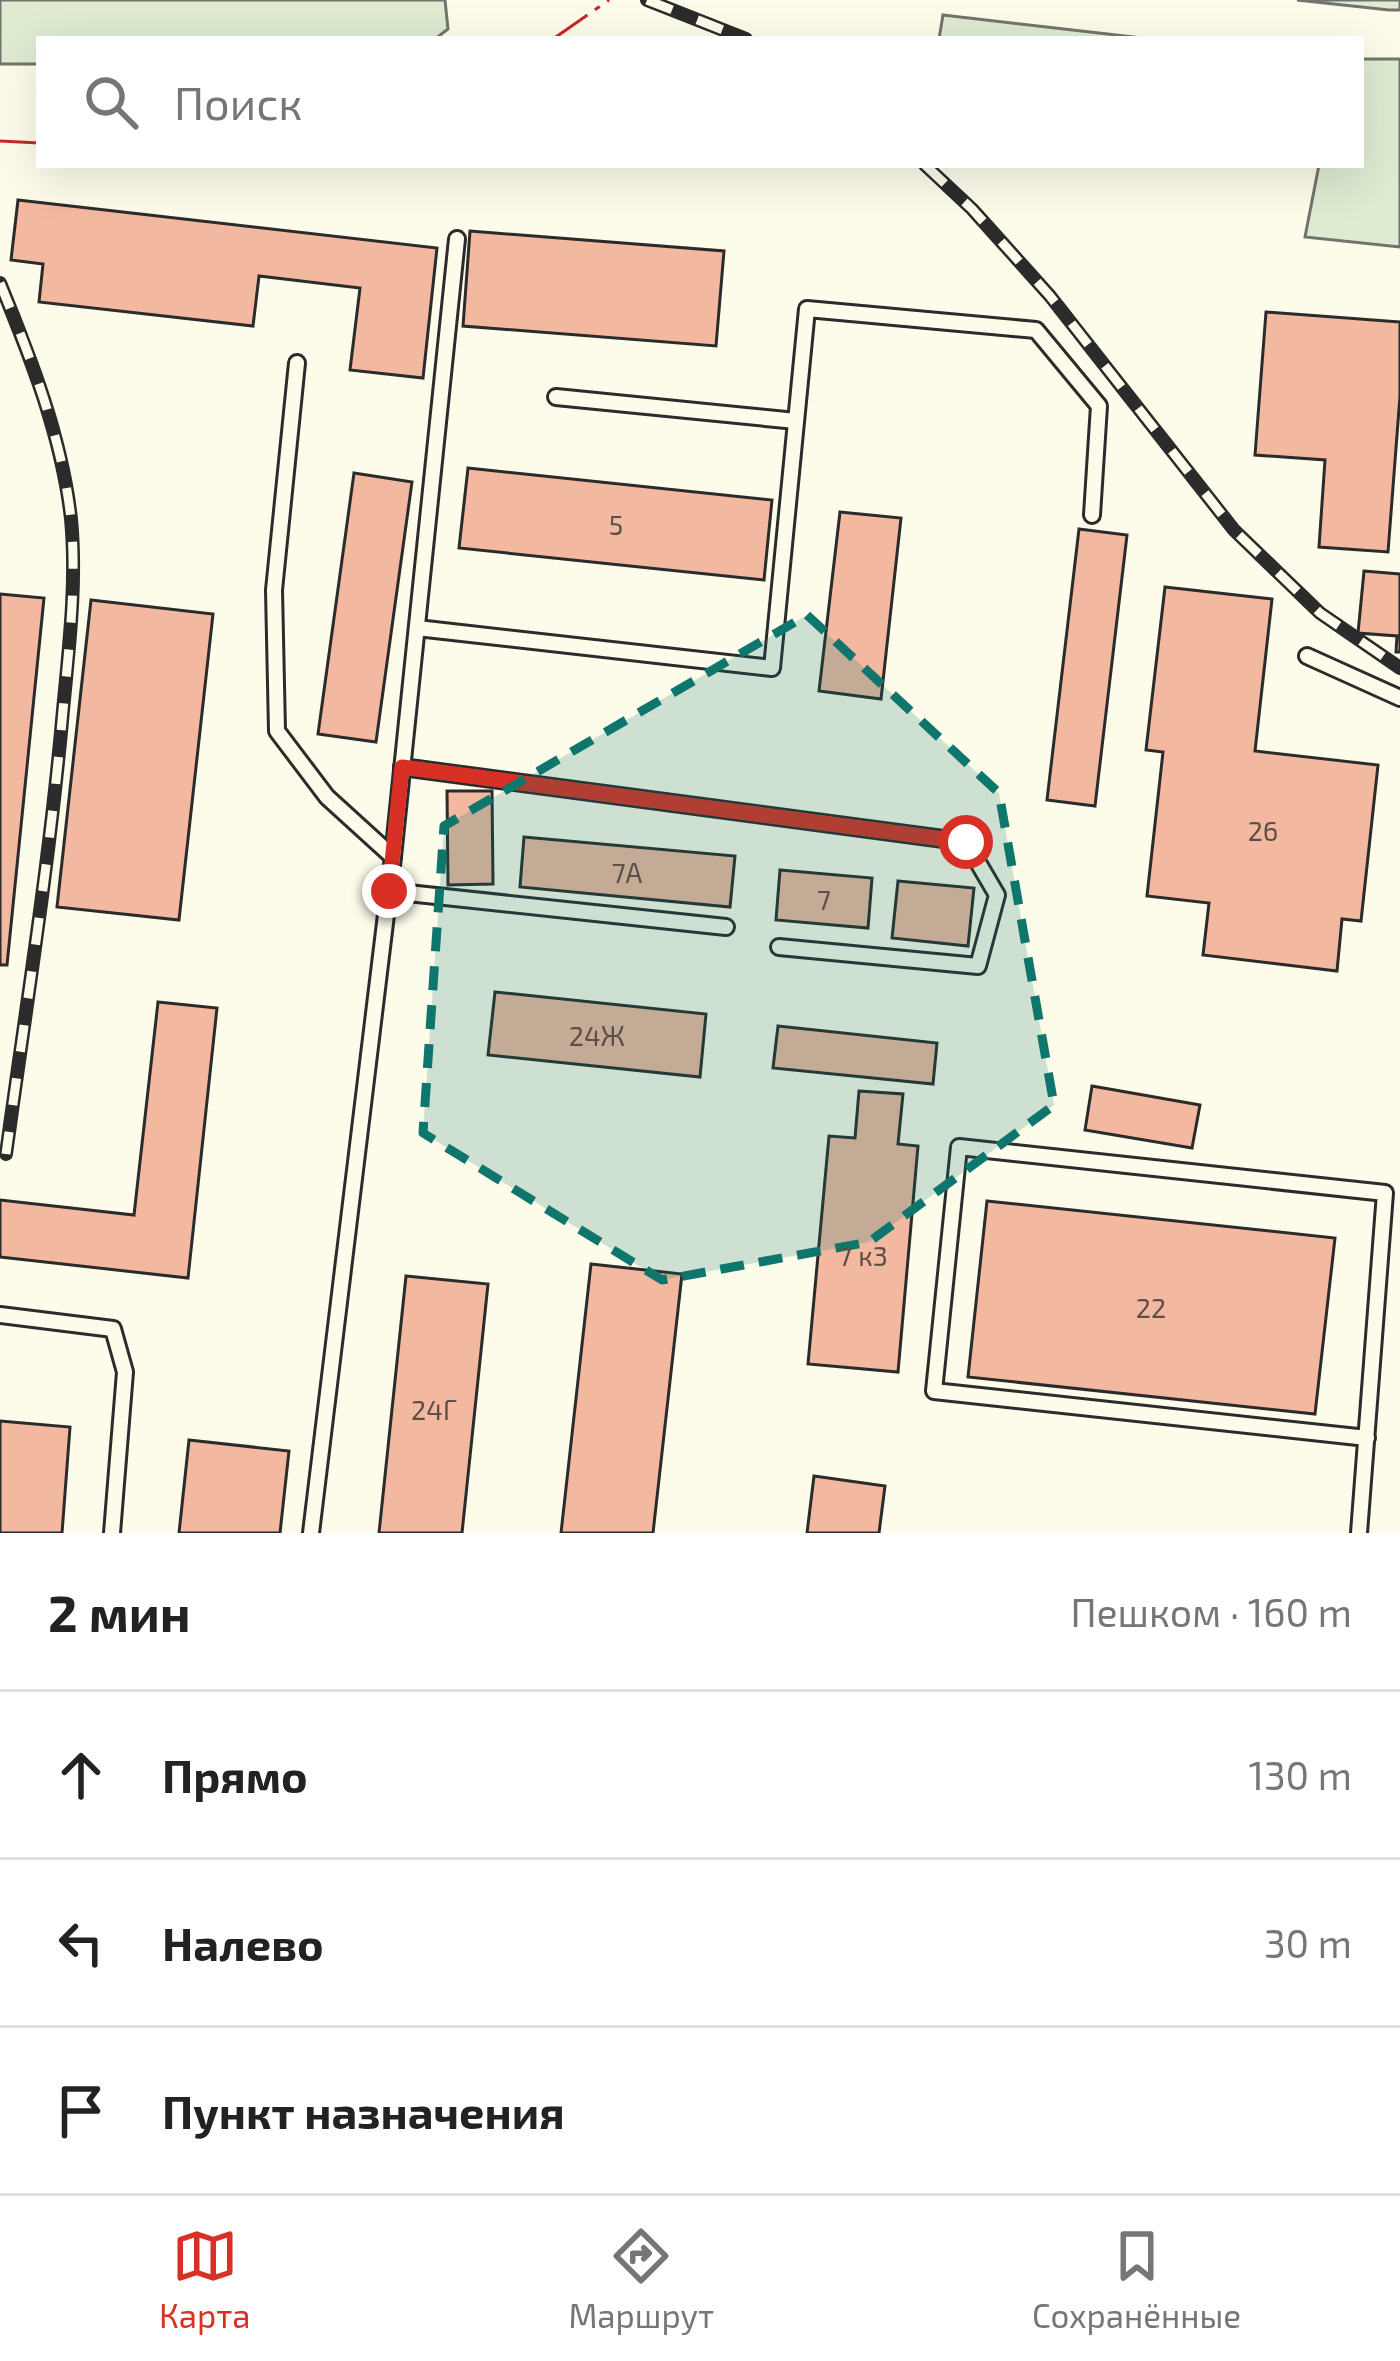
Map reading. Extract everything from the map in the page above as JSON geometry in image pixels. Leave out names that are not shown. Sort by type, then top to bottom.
[{"type":"lane","points":[[311,1533],[393,857],[457,239]]},
{"type":"lane","points":[[417,628],[772,668],[807,309],[1036,330],[1100,406],[1092,515]]},
{"type":"lane","points":[[297,362],[274,590],[277,731],[327,796],[393,857]]},
{"type":"lane","points":[[556,397],[796,421]]},
{"type":"lane","points":[[1307,656],[1400,698]]},
{"type":"lane","points":[[402,767],[966,842],[998,895],[978,966],[779,947]]},
{"type":"lane","points":[[389,891],[726,927]]},
{"type":"lane","points":[[1359,1533],[1367,1438],[1385,1193],[958,1147],[934,1391],[1367,1438]]},
{"type":"lane","points":[[0,1316],[113,1329],[125,1372],[112,1533]]},
{"type":"highlighted area","points":[[807,615],[999,793],[1054,1105],[869,1242],[662,1280],[423,1133],[444,826]]},
{"type":"green space","points":[[0,0],[445,0],[448,29],[439,36],[36,36],[36,64],[0,64]]},
{"type":"green space","points":[[1297,0],[1400,0],[1400,10],[1389,10]]},
{"type":"green space","points":[[943,15],[1125,36],[940,36]]},
{"type":"green space","points":[[1364,59],[1400,59],[1400,247],[1305,237],[1318,168],[1364,168]]},
{"type":"building","points":[[18,200],[437,248],[423,378],[350,370],[360,288],[259,276],[253,326],[39,302],[43,264],[11,260]]},
{"type":"building","points":[[470,231],[724,251],[716,346],[463,326]]},
{"type":"building","points":[[1266,312],[1400,322],[1400,396],[1388,552],[1319,547],[1325,460],[1255,455]]},
{"type":"building","points":[[468,468],[772,500],[764,580],[459,548]]},
{"type":"building","points":[[354,473],[412,482],[376,742],[318,734]]},
{"type":"building","points":[[840,512],[901,518],[881,699],[819,691]]},
{"type":"building","points":[[1079,529],[1127,535],[1095,806],[1047,800]]},
{"type":"building","points":[[1364,571],[1400,574],[1400,652],[1396,652],[1397,636],[1358,633]]},
{"type":"building","points":[[1165,587],[1272,599],[1255,751],[1378,765],[1361,921],[1342,919],[1337,971],[1203,955],[1209,903],[1147,896],[1163,752],[1146,750]]},
{"type":"building","points":[[0,594],[44,598],[7,965],[0,965]]},
{"type":"building","points":[[91,600],[213,614],[179,920],[57,907]]},
{"type":"building","points":[[447,791],[492,791],[493,884],[448,885]]},
{"type":"building","points":[[524,837],[735,856],[730,907],[520,887]]},
{"type":"building","points":[[780,870],[872,878],[868,928],[776,920]]},
{"type":"building","points":[[898,881],[974,888],[968,946],[892,938]]},
{"type":"building","points":[[495,992],[706,1014],[700,1077],[488,1055]]},
{"type":"building","points":[[158,1002],[217,1008],[188,1278],[0,1257],[0,1200],[134,1215]]},
{"type":"building","points":[[778,1026],[937,1043],[933,1084],[773,1068]]},
{"type":"building","points":[[1092,1086],[1200,1105],[1192,1148],[1085,1130]]},
{"type":"building","points":[[859,1091],[903,1094],[898,1144],[918,1146],[898,1372],[808,1364],[829,1136],[855,1138]]},
{"type":"building","points":[[987,1201],[1335,1238],[1315,1414],[968,1377]]},
{"type":"building","points":[[591,1264],[682,1274],[653,1533],[561,1533]]},
{"type":"building","points":[[406,1276],[488,1284],[462,1533],[379,1533]]},
{"type":"building","points":[[0,1421],[70,1427],[62,1533],[0,1533]]},
{"type":"building","points":[[189,1440],[289,1451],[280,1533],[179,1533]]},
{"type":"building","points":[[814,1476],[885,1486],[879,1533],[807,1533]]},
{"type":"railway","points":[[647,0],[738,36]]},
{"type":"railway","points":[[928,168],[1050,296],[1234,530],[1320,613],[1400,668]]},
{"type":"railway","points":[[0,283],[53,428],[67,488],[73,567],[51,822],[6,1154]]},
{"type":"power","points":[[557,36],[609,0]]},
{"type":"power","points":[[0,141],[36,143]]},
{"type":"route","points":[[389,891],[402,767],[966,842]]}]
